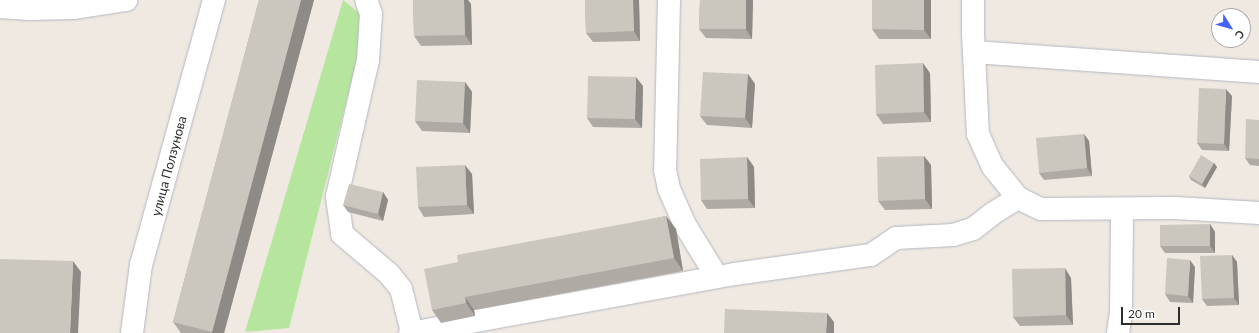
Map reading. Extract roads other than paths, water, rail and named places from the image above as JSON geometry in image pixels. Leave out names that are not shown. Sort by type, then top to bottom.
[{"type":"street","points":[[0,7],[29,9],[73,8],[126,0]]},
{"type":"street","name":"улица Ползунова","points":[[132,333],[141,265],[214,0]]},
{"type":"street","points":[[366,0],[370,14],[368,60],[337,197],[342,234],[389,274],[401,289],[412,333],[717,277],[871,255],[896,238],[953,235],[973,229],[992,214],[1018,198]]},
{"type":"street","points":[[668,0],[666,170],[669,189],[685,225],[717,277]]},
{"type":"street","points":[[973,0],[978,134],[993,167],[1018,198],[1041,209],[1175,208],[1259,213]]},
{"type":"street","points":[[974,52],[1259,72]]},
{"type":"street","points":[[1118,333],[1121,312],[1122,209]]}]
